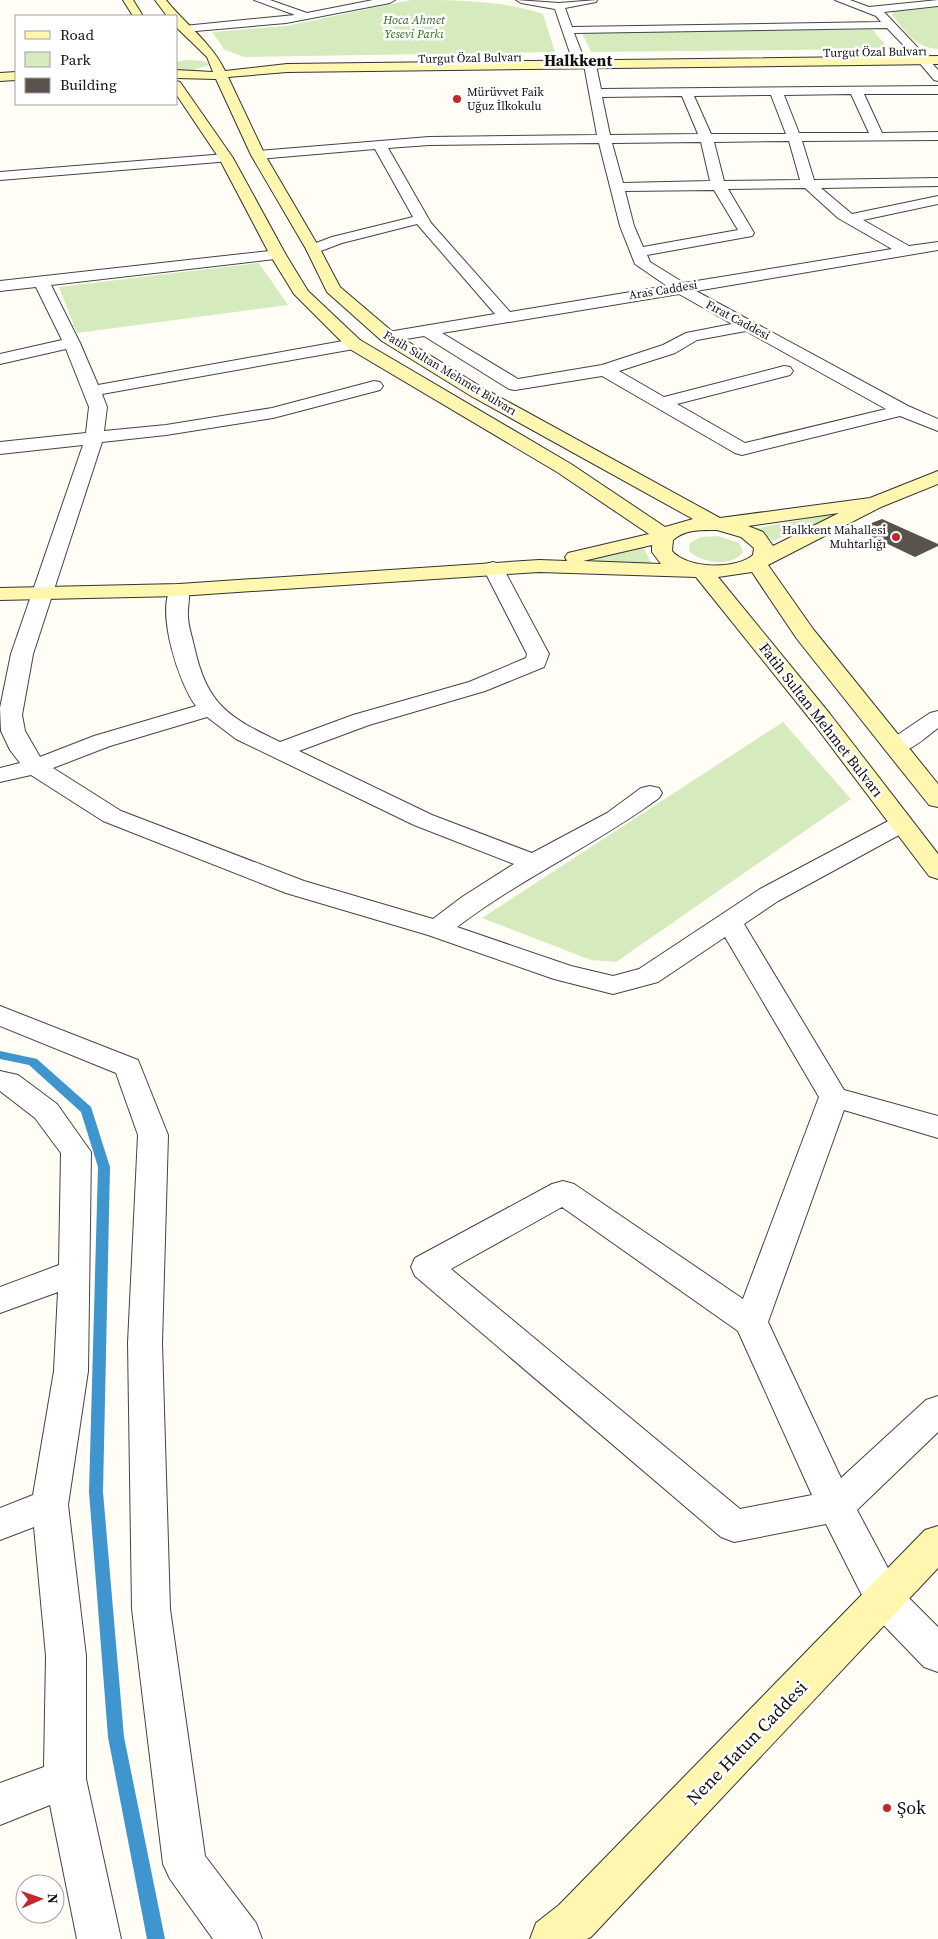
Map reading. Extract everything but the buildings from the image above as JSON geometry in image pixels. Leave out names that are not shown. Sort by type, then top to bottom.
[{"type":"street","points":[[128,0],[137,15]]},
{"type":"street","points":[[160,0],[172,15]]},
{"type":"street","points":[[259,0],[312,17]]},
{"type":"street","points":[[336,0],[355,8]]},
{"type":"street","points":[[180,24],[312,17],[390,0]]},
{"type":"street","points":[[521,0],[559,6],[592,0]]},
{"type":"street","points":[[840,0],[880,14],[938,77]]},
{"type":"street","points":[[868,10],[938,3]]},
{"type":"street","name":"Fırat Caddesi","points":[[559,6],[567,30],[584,61],[595,93],[604,138],[627,226],[642,264],[680,288],[902,410],[938,426]]},
{"type":"street","name":"Fatih Sultan Mehmet Bulvarı","points":[[180,24],[211,56],[258,155],[313,250],[333,289],[388,337],[477,392],[719,524]]},
{"type":"street","points":[[567,30],[890,25]]},
{"type":"street","name":"Turgut Özal Bulvarı","points":[[178,74],[192,76],[287,68],[919,56],[938,52]]},
{"type":"street","name":"Turgut Özal Bulvarı","points":[[919,56],[938,60]]},
{"type":"street","name":"Turgut Özal Bulvarı","points":[[252,59],[584,61]]},
{"type":"street","points":[[0,77],[15,76]]},
{"type":"street","name":"Fatih Sultan Mehmet Bulvarı","points":[[178,88],[226,158],[278,255],[302,294],[354,344],[564,468],[666,536]]},
{"type":"street","points":[[595,93],[938,90]]},
{"type":"street","points":[[776,91],[794,137],[808,184],[849,219],[908,252]]},
{"type":"street","points":[[856,91],[878,136]]},
{"type":"street","points":[[638,252],[747,233],[718,185],[706,138],[686,92]]},
{"type":"street","points":[[258,155],[429,142],[604,138],[938,136]]},
{"type":"street","points":[[380,146],[422,219],[506,317]]},
{"type":"street","points":[[0,176],[226,158]]},
{"type":"street","points":[[617,187],[938,182]]},
{"type":"street","points":[[849,219],[938,200]]},
{"type":"street","points":[[313,250],[337,240],[422,219]]},
{"type":"street","name":"Aras Caddesi","points":[[388,337],[938,246]]},
{"type":"street","points":[[0,286],[278,255]]},
{"type":"street","points":[[42,282],[72,343],[98,406],[94,438],[40,594],[22,654],[10,715],[13,731],[22,750],[35,767],[59,784],[112,816],[295,887],[438,928],[564,973],[613,985],[648,976],[769,895],[901,824]]},
{"type":"street","points":[[427,331],[516,385],[605,370],[669,348],[692,336],[749,326]]},
{"type":"street","points":[[0,359],[72,343]]},
{"type":"street","points":[[92,391],[354,344]]},
{"type":"street","points":[[605,370],[742,449],[902,410]]},
{"type":"street","points":[[661,403],[784,371]]},
{"type":"street","points":[[0,448],[94,438],[274,412],[374,386]]},
{"type":"street","points":[[0,594],[179,590],[539,566],[733,571],[756,563],[874,503],[938,477]]},
{"type":"street","points":[[702,571],[687,568],[666,557],[662,550],[662,543],[666,536],[672,531],[693,525],[719,524],[874,503]]},
{"type":"street","points":[[719,524],[749,533],[759,540],[764,548],[763,556],[756,563]]},
{"type":"street","points":[[539,566],[666,536]]},
{"type":"street","points":[[756,563],[805,634],[938,800]]},
{"type":"street","points":[[279,751],[371,716],[449,695],[519,671],[536,662],[538,654],[493,568]]},
{"type":"street","name":"Fatih Sultan Mehmet Bulvarı","points":[[702,571],[822,719],[938,871]]},
{"type":"street","points":[[179,590],[177,616],[188,668],[200,696],[210,709],[244,734],[423,820],[534,863]]},
{"type":"street","points":[[0,775],[35,767],[102,741],[210,709]]},
{"type":"street","points":[[896,747],[938,718]]},
{"type":"street","points":[[438,928],[471,903],[534,863],[616,818],[650,794]]},
{"type":"street","points":[[729,921],[834,1097],[938,1127]]},
{"type":"street","points":[[0,1015],[128,1067],[153,1135],[145,1343],[151,1608],[185,1864],[240,1939]]},
{"type":"street","points":[[0,1081],[8,1082],[46,1111],[76,1152],[75,1272],[71,1371],[50,1505],[66,1656],[65,1779],[99,1939]]},
{"type":"street","points":[[751,1322],[834,1097]]},
{"type":"street","points":[[938,1410],[836,1506],[734,1526],[428,1267],[563,1192],[751,1322],[836,1506],[884,1599],[938,1654]]},
{"type":"street","points":[[0,1300],[75,1272]]},
{"type":"street","points":[[0,1524],[50,1505]]},
{"type":"street","name":"Nene Hatun Caddesi","points":[[573,1933],[938,1542]]},
{"type":"street","points":[[0,1804],[65,1779]]},
{"type":"green space","name":"Hoca Ahmet Yesevi Parkı","points":[[411,0],[495,3],[543,14],[555,52],[244,57],[225,50],[212,32],[286,26]]},
{"type":"green space","points":[[938,6],[938,49],[930,48],[911,38],[892,15],[894,11]]},
{"type":"green space","points":[[872,29],[889,49],[591,52],[582,33]]},
{"type":"green space","points":[[204,61],[210,65],[193,70],[178,69],[178,62]]},
{"type":"green space","points":[[259,263],[288,305],[77,333],[59,287]]},
{"type":"green space","points":[[844,512],[773,541],[753,529]]},
{"type":"green space","points":[[718,536],[739,543],[743,552],[732,560],[716,562],[708,561],[689,551],[690,543],[701,537]]},
{"type":"green space","points":[[643,546],[651,563],[566,564]]},
{"type":"green space","points":[[783,722],[851,799],[616,962],[591,960],[482,918]]},
{"type":"waterway","points":[[0,1055],[33,1062],[87,1110],[104,1167],[96,1492],[116,1737],[156,1939]]},
{"type":"place","name":"Mürüvvet Faik Uğuz İlkokulu","points":[[457,99]]},
{"type":"place","name":"Halkkent Mahallesi Muhtarlığı","points":[[896,537]]},
{"type":"place","name":"Şok","points":[[887,1808]]},
{"type":"district","name":"Halkkent","points":[[578,60]]}]
